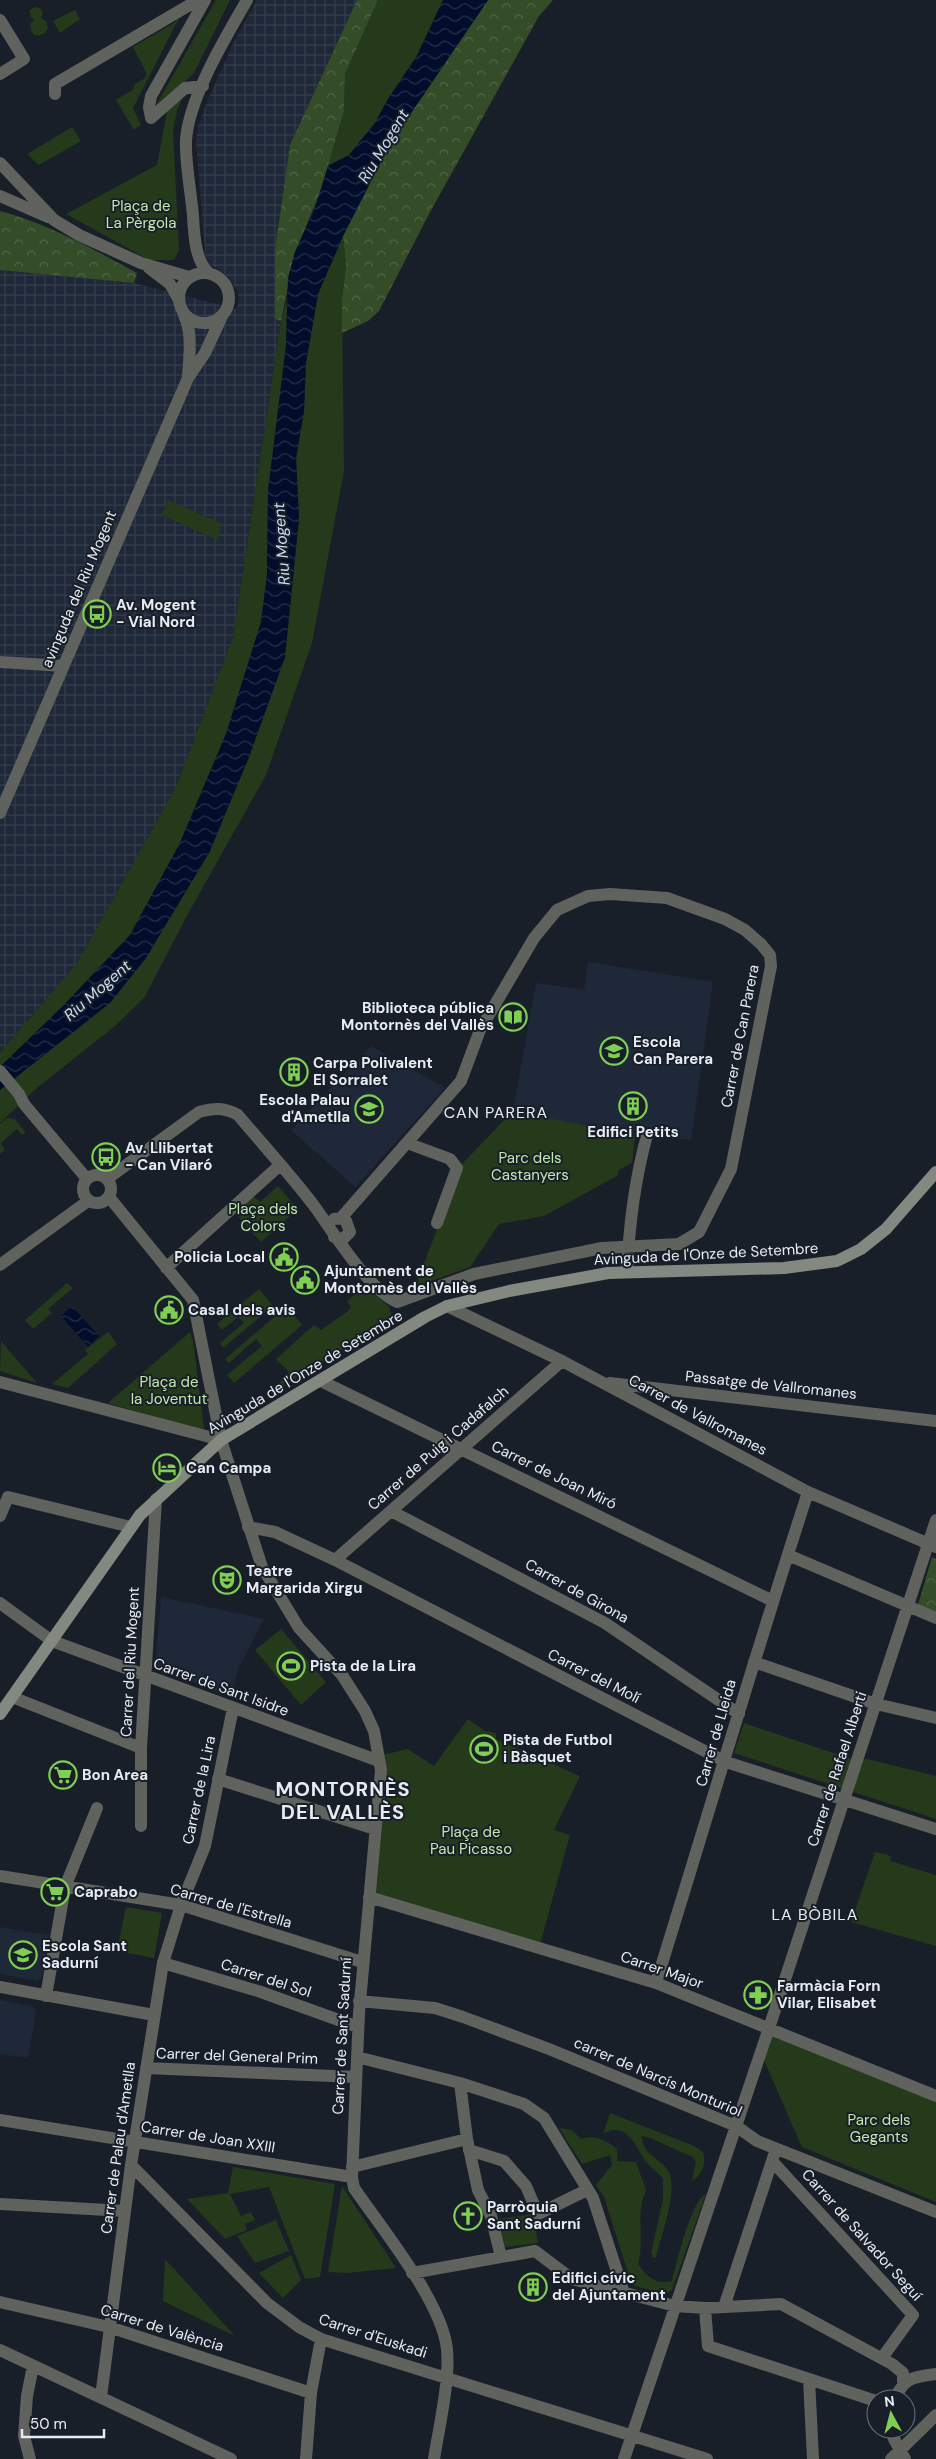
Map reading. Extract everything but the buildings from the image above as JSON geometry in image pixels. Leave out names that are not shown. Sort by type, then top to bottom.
[{"type":"street","points":[[55,94],[55,84],[198,0]]},
{"type":"street","points":[[203,86],[185,88],[151,118],[149,107],[151,96],[204,0]]},
{"type":"street","points":[[209,274],[201,263],[195,239],[186,140],[193,108],[220,48],[247,0]]},
{"type":"street","points":[[0,20],[24,59],[0,74]]},
{"type":"street","points":[[0,163],[54,220]]},
{"type":"street","points":[[0,196],[141,263],[190,277]]},
{"type":"street","points":[[190,277],[195,239]]},
{"type":"street","points":[[141,263],[170,284],[178,298],[184,315],[193,322],[204,324],[214,321],[223,314],[229,302],[227,288],[218,277],[202,273],[190,277],[182,284],[178,298]]},
{"type":"street","name":"avinguda del Riu Mogent","points":[[0,813],[188,378],[211,342],[223,314]]},
{"type":"street","name":"avinguda del Riu Mogent","points":[[184,315],[188,323],[190,344],[188,378]]},
{"type":"street","points":[[0,662],[63,666]]},
{"type":"street","name":"Carrer de Can Parera","points":[[610,894],[667,898],[725,919],[761,944],[770,955],[772,966],[731,1169],[699,1232],[679,1244],[628,1247],[602,1248],[474,1274],[397,1302],[386,1297],[349,1253],[335,1225],[461,1081],[480,1030],[534,938],[557,910],[588,896],[610,894]]},
{"type":"street","points":[[0,1071],[19,1094],[24,1104],[87,1179]]},
{"type":"street","points":[[0,1084],[13,1099],[24,1104]]},
{"type":"street","points":[[107,1179],[199,1112],[214,1108],[227,1109],[238,1115],[315,1207],[335,1225]]},
{"type":"street","points":[[627,1272],[628,1247],[641,1156],[647,1135]]},
{"type":"street","points":[[407,1143],[450,1159],[457,1168],[437,1222]]},
{"type":"street","points":[[166,1268],[280,1165]]},
{"type":"street","name":"Avinguda de l'Onze de Setembre","points":[[0,1714],[131,1527],[156,1499],[221,1440],[447,1306],[509,1291],[608,1273],[784,1268],[837,1261],[861,1249],[886,1229],[936,1172]]},
{"type":"street","points":[[0,1265],[88,1201],[100,1203],[109,1197],[111,1188],[107,1179],[95,1175],[87,1179],[82,1190],[88,1201]]},
{"type":"street","name":"Carrer de Sant Sadurní","points":[[109,1197],[193,1300],[221,1440],[262,1567],[299,1628],[342,1675],[365,1711],[374,1731],[381,1770],[362,1962],[352,2172]]},
{"type":"street","name":"Carrer de Vallromanes","points":[[447,1306],[562,1361],[808,1492],[932,1545]]},
{"type":"street","name":"Carrer de Puig i Cadafalch","points":[[335,1560],[562,1361]]},
{"type":"street","name":"Carrer de Joan Miró","points":[[321,1381],[773,1601]]},
{"type":"street","points":[[0,1382],[221,1440]]},
{"type":"street","name":"Passatge de Vallromanes","points":[[602,1382],[936,1420]]},
{"type":"street","name":"Carrer de Lleida","points":[[656,1983],[726,1762],[754,1662],[808,1492]]},
{"type":"street","points":[[0,1516],[8,1497],[131,1527]]},
{"type":"street","name":"Carrer del Riu Mogent","points":[[141,1826],[141,1748],[156,1499]]},
{"type":"street","name":"Carrer de Girona","points":[[391,1511],[605,1623],[739,1714]]},
{"type":"street","name":"Carrer de Rafael Alberti","points":[[624,2459],[845,1800],[908,1604],[932,1545],[936,1520]]},
{"type":"street","name":"Carrer del Molí","points":[[248,1526],[275,1532],[335,1560],[726,1762],[936,1829]]},
{"type":"street","points":[[788,1555],[908,1604],[936,1618]]},
{"type":"street","name":"Carrer de Sant Isidre","points":[[0,1603],[52,1641],[379,1761]]},
{"type":"street","points":[[754,1662],[876,1704],[936,1718]]},
{"type":"street","points":[[12,1697],[141,1748]]},
{"type":"street","name":"Carrer de la Lira","points":[[181,1905],[205,1846],[233,1708]]},
{"type":"street","points":[[218,1779],[375,1828]]},
{"type":"street","points":[[46,1996],[64,1887],[97,1808]]},
{"type":"street","name":"Carrer de l'Estrella","points":[[0,1876],[181,1905],[362,1962]]},
{"type":"street","name":"Carrer Major","points":[[369,1897],[656,1983],[936,2096]]},
{"type":"street","name":"Carrer de Palau d'Ametlla","points":[[101,2397],[134,2142],[154,2015],[163,1963],[181,1905]]},
{"type":"street","name":"Carrer del Sol","points":[[163,1963],[258,1991],[358,2027]]},
{"type":"street","points":[[0,1987],[154,2015]]},
{"type":"street","name":"carrer de Narcís Monturiol","points":[[360,2001],[428,2007],[463,2017],[549,2049],[736,2126],[757,2141],[936,2212]]},
{"type":"street","points":[[357,2057],[460,2083],[524,2104],[544,2118],[593,2198],[623,2290]]},
{"type":"street","name":"Carrer del General Prim","points":[[146,2068],[356,2077]]},
{"type":"street","points":[[460,2083],[468,2145],[478,2190],[492,2216],[501,2257]]},
{"type":"street","name":"Carrer de Joan XXIII","points":[[0,2120],[134,2142],[352,2172]]},
{"type":"street","points":[[434,2459],[446,2376],[447,2349],[443,2327],[438,2313],[354,2188],[352,2172],[468,2145],[504,2161],[526,2186],[538,2214],[587,2190]]},
{"type":"street","points":[[724,2307],[776,2148]]},
{"type":"street","name":"Carrer de Salvador Seguí","points":[[772,2161],[913,2315],[882,2358]]},
{"type":"street","name":"Carrer d'Euskadi","points":[[131,2166],[267,2303],[298,2327],[322,2339],[446,2376],[706,2459]]},
{"type":"street","points":[[0,2204],[125,2211]]},
{"type":"street","points":[[412,2273],[535,2251],[572,2278],[623,2290],[675,2306],[705,2308],[781,2304],[901,2369],[903,2382],[900,2389]]},
{"type":"street","name":"Carrer de València","points":[[0,2302],[109,2327],[312,2392]]},
{"type":"street","points":[[705,2308],[708,2346],[866,2398]]},
{"type":"street","points":[[306,2459],[312,2392],[322,2339]]},
{"type":"street","points":[[0,2350],[231,2459]]},
{"type":"street","points":[[30,2459],[24,2436],[27,2396],[33,2366]]},
{"type":"street","points":[[903,2382],[936,2374]]},
{"type":"street","points":[[809,2379],[813,2459]]},
{"type":"street","points":[[899,2456],[936,2415]]},
{"type":"street","points":[[894,2439],[899,2456]]},
{"type":"shaded area","points":[[257,0],[357,0],[290,145],[275,250],[275,319],[281,321],[233,637],[176,787],[77,963],[0,1053],[0,270],[134,283],[237,309],[239,298],[237,290],[227,276],[206,261],[196,142],[198,127],[207,102],[233,44]]},
{"type":"shaded area","name":"Escola Can Parera","points":[[588,962],[713,982],[691,1140],[609,1132],[513,1111],[536,983],[584,990]]},
{"type":"shaded area","name":"Escola Palau d'Ametlla","points":[[371,1046],[445,1088],[355,1187],[291,1130]]},
{"type":"shaded area","points":[[161,1597],[264,1619],[238,1669],[232,1698],[185,1679],[185,1674],[155,1670]]},
{"type":"shaded area","name":"Escola Sant Sadurní","points":[[0,1927],[49,1935],[42,1978],[37,1981],[0,1974]]},
{"type":"shaded area","name":"Escola Sant Sadurní","points":[[0,2000],[32,2006],[36,2011],[28,2058],[0,2054]]},
{"type":"green space","points":[[216,0],[230,0],[194,73],[158,107],[156,105]]},
{"type":"green space","points":[[357,0],[378,0],[345,74],[344,111],[320,193],[295,252],[281,321],[275,319],[275,250],[290,145]]},
{"type":"green space","points":[[378,0],[443,0],[417,55],[388,99],[375,123],[349,155],[328,166],[344,111],[345,74]]},
{"type":"green space","points":[[488,0],[553,0],[539,16],[429,214],[379,311],[368,321],[342,333],[342,299],[346,266],[343,236],[390,144]]},
{"type":"green space","points":[[35,7],[40,8],[43,13],[41,18],[46,21],[48,27],[45,33],[41,35],[34,35],[31,30],[30,24],[34,20],[30,16],[30,10]]},
{"type":"green space","points":[[75,10],[80,19],[60,33],[53,21]]},
{"type":"green space","points":[[180,16],[133,108],[141,125],[134,130],[116,100],[134,89],[134,85],[145,78],[147,74],[133,47],[174,23]]},
{"type":"green space","name":"Plaça de La Pèrgola","points":[[183,96],[177,111],[173,130],[179,250],[174,260],[149,260],[66,214],[157,165],[168,106]]},
{"type":"green space","points":[[72,127],[81,141],[39,165],[27,154]]},
{"type":"green space","points":[[0,211],[53,230],[104,255],[137,273],[134,283],[0,270]]},
{"type":"green space","points":[[343,236],[346,266],[342,299],[344,471],[312,643],[266,775],[189,912],[144,998],[115,1026],[38,1087],[0,1123],[0,1090],[49,1050],[209,853],[249,757],[285,657],[299,518],[296,458],[304,411],[306,363],[318,294]]},
{"type":"green space","points":[[287,299],[286,346],[268,491],[267,575],[261,622],[226,734],[179,845],[130,935],[64,1005],[0,1067],[0,1053],[77,963],[176,787],[233,637],[281,321]]},
{"type":"green space","points":[[168,500],[221,523],[218,540],[161,515]]},
{"type":"green space","name":"Parc dels Castanyers","points":[[513,1111],[633,1135],[635,1137],[632,1163],[619,1170],[617,1176],[544,1216],[499,1224],[470,1267],[415,1287],[462,1164]]},
{"type":"green space","points":[[7,1118],[15,1119],[26,1133],[22,1135],[17,1129],[1,1143],[5,1150],[0,1154],[0,1124]]},
{"type":"green space","name":"Plaça dels Colors","points":[[278,1186],[298,1209],[261,1242],[235,1213],[253,1196],[260,1202]]},
{"type":"green space","points":[[67,1283],[73,1288],[48,1309],[52,1313],[33,1329],[25,1320]]},
{"type":"green space","points":[[366,1285],[389,1307],[392,1315],[391,1319],[267,1396],[289,1372],[276,1359],[314,1325],[321,1330],[348,1311],[351,1307],[347,1301]]},
{"type":"green space","points":[[259,1289],[273,1306],[223,1348],[220,1343],[244,1323],[238,1317],[222,1330],[217,1324]]},
{"type":"green space","points":[[287,1306],[302,1325],[234,1383],[227,1375],[262,1346],[256,1339],[229,1363],[225,1359]]},
{"type":"green space","points":[[108,1332],[117,1344],[68,1388],[52,1384],[88,1354],[85,1350]]},
{"type":"green space","name":"Plaça de la Joventut","points":[[190,1332],[193,1340],[204,1429],[182,1425],[108,1403]]},
{"type":"green space","points":[[1,1341],[37,1383],[0,1371]]},
{"type":"green space","points":[[932,1557],[936,1559],[936,1613],[918,1605]]},
{"type":"green space","name":"Pista de la Lira","points":[[281,1629],[326,1682],[301,1705],[255,1650]]},
{"type":"green space","name":"Plaça de Pau Picasso","points":[[468,1719],[485,1731],[496,1733],[496,1739],[580,1776],[554,1830],[570,1835],[539,1948],[369,1897],[378,1756],[408,1749],[434,1766]]},
{"type":"green space","points":[[744,1723],[857,1761],[867,1759],[936,1776],[936,1819],[734,1753]]},
{"type":"green space","points":[[875,1852],[891,1856],[890,1861],[936,1875],[936,1946],[851,1922]]},
{"type":"green space","points":[[126,1907],[162,1913],[154,1958],[117,1951]]},
{"type":"green space","name":"Parc dels Gegants","points":[[771,2035],[936,2102],[936,2202],[802,2147],[763,2058]]},
{"type":"green space","points":[[610,2113],[694,2146],[703,2152],[703,2168],[692,2181],[696,2162],[693,2157],[642,2136],[648,2152],[666,2167],[671,2181],[668,2214],[656,2257],[653,2258],[651,2253],[663,2200],[663,2179],[642,2156],[629,2136],[612,2130],[603,2134]]},
{"type":"green space","points":[[559,2128],[572,2130],[581,2139],[591,2137],[609,2143],[617,2149],[618,2161],[636,2162],[646,2190],[640,2217],[641,2245],[638,2264],[652,2279],[661,2282],[672,2281],[690,2219],[695,2207],[706,2194],[672,2290],[665,2294],[635,2286],[630,2279],[604,2197],[596,2185],[612,2165],[610,2155],[582,2164]]},
{"type":"green space","points":[[233,2167],[335,2184],[320,2277],[305,2279],[269,2187],[230,2194],[241,2216],[251,2212],[255,2220],[245,2224],[247,2230],[225,2239],[187,2199],[228,2193]]},
{"type":"green space","points":[[342,2186],[396,2268],[347,2273],[328,2272]]},
{"type":"green space","points":[[533,2214],[538,2243],[505,2247],[498,2219]]},
{"type":"green space","points":[[276,2220],[289,2251],[255,2263],[237,2236]]},
{"type":"green space","points":[[291,2255],[301,2280],[283,2298],[259,2273]]},
{"type":"green space","points":[[165,2259],[235,2336],[163,2301]]},
{"type":"water","name":"Riu Mogent","points":[[443,0],[488,0],[390,144],[343,236],[318,294],[306,363],[304,411],[296,458],[299,518],[285,657],[249,757],[209,853],[146,958],[110,1003],[0,1090],[0,1067],[64,1005],[130,935],[179,845],[226,734],[261,622],[267,575],[268,491],[286,346],[288,278],[295,252],[314,211],[328,166],[349,155],[375,123],[388,99],[417,56]]},
{"type":"water","points":[[72,1306],[99,1336],[88,1347],[61,1316]]},
{"type":"place","name":"Av. Mogent - Vial Nord","points":[[97,614]]},
{"type":"place","name":"Biblioteca pública Montornès del Vallès","points":[[513,1017]]},
{"type":"place","name":"Escola Can Parera","points":[[614,1051]]},
{"type":"place","name":"Carpa Polivalent El Sorralet","points":[[294,1072]]},
{"type":"place","name":"Edifici Petits","points":[[633,1106]]},
{"type":"place","name":"Escola Palau d'Ametlla","points":[[369,1109]]},
{"type":"place","name":"Av. Llibertat - Can Vilaró","points":[[106,1157]]},
{"type":"place","name":"Policia Local","points":[[284,1257]]},
{"type":"place","name":"Ajuntament de Montornès del Vallès","points":[[305,1280]]},
{"type":"place","name":"Casal dels avis","points":[[169,1310]]},
{"type":"place","name":"Can Campa","points":[[167,1468]]},
{"type":"place","name":"Teatre Margarida Xirgu","points":[[227,1580]]},
{"type":"place","name":"Pista de la Lira","points":[[291,1666]]},
{"type":"place","name":"Pista de Futbol i Bàsquet","points":[[484,1749]]},
{"type":"place","name":"Bon Area","points":[[63,1775]]},
{"type":"place","name":"Caprabo","points":[[55,1892]]},
{"type":"place","name":"Escola Sant Sadurní","points":[[23,1955]]},
{"type":"place","name":"Farmàcia Forn Vilar, Elisabet","points":[[758,1995]]},
{"type":"place","name":"Parròquia Sant Sadurní","points":[[468,2216]]},
{"type":"place","name":"Edifici cívic del Ajuntament","points":[[533,2287]]},
{"type":"district","name":"CAN PARERA","points":[[496,1112]]},
{"type":"district","name":"MONTORNÈS DEL VALLÈS","points":[[343,1800]]},
{"type":"district","name":"LA BÒBILA","points":[[815,1914]]}]
